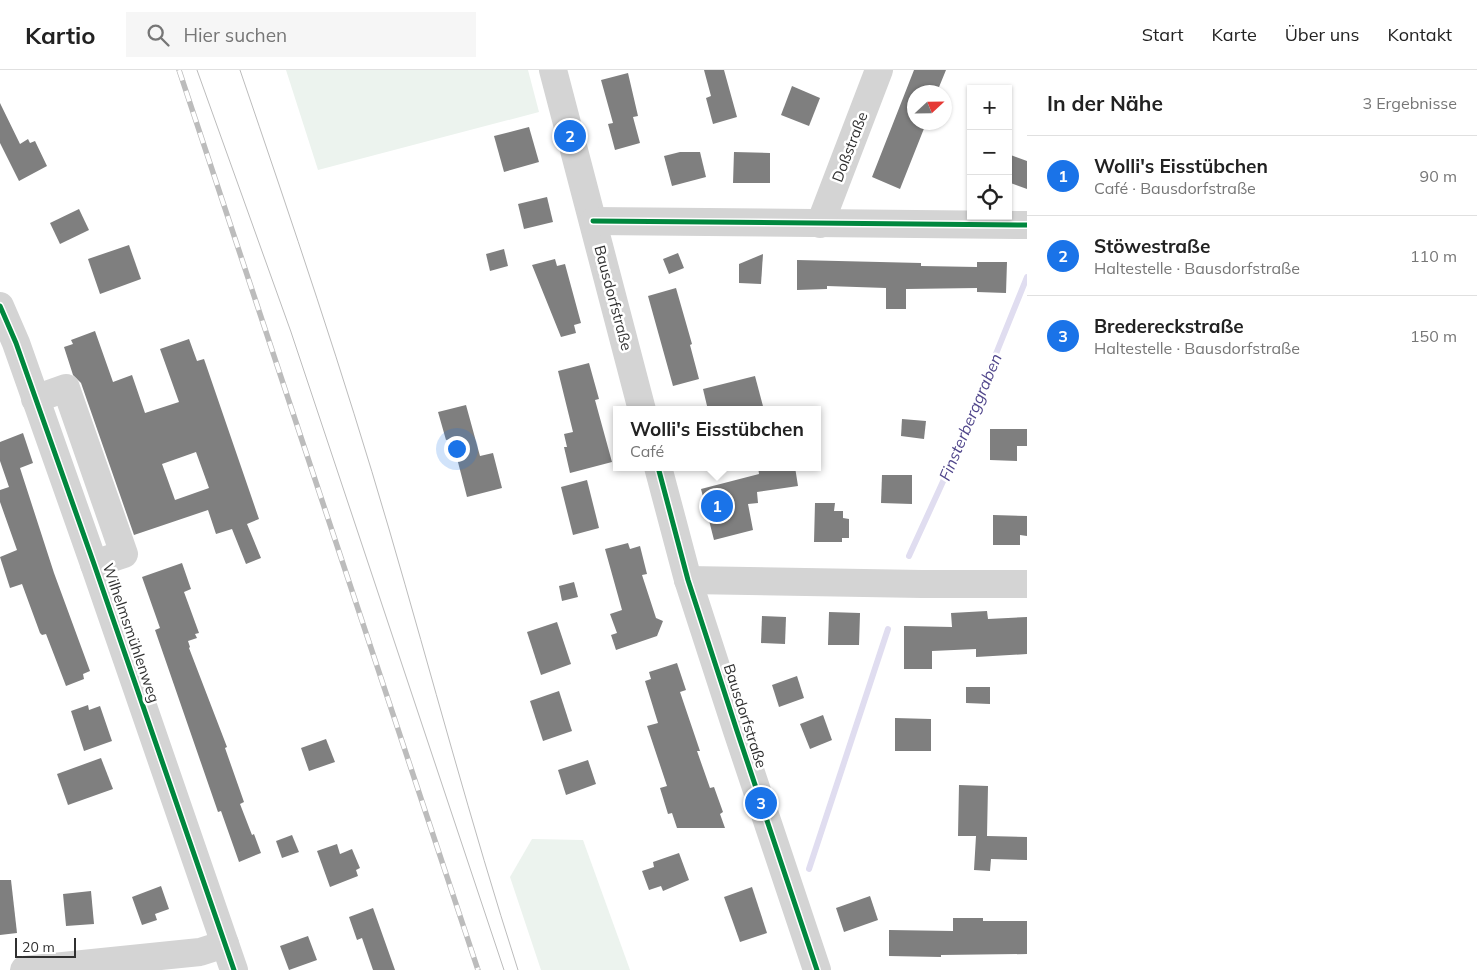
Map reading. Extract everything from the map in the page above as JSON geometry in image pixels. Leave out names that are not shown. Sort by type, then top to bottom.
[{"type":"street","name":"Bausdorfstraße","points":[[553,70],[641,406]]},
{"type":"street","name":"Doßstraße","points":[[820,224],[878,70]]},
{"type":"street","points":[[593,221],[1027,225]]},
{"type":"street","name":"Wilhelmsmühlenweg","points":[[0,306],[16,343],[94,564],[234,970]]},
{"type":"street","name":"Bausdorfstraße","points":[[659,471],[688,580],[736,731],[817,970]]},
{"type":"street","points":[[688,580],[1027,584]]},
{"type":"street","points":[[24,970],[200,952],[225,944]]},
{"type":"shaded area","points":[[286,70],[528,70],[539,112],[318,170]]},
{"type":"shaded area","points":[[532,839],[583,840],[630,970],[541,970],[510,877]]},
{"type":"building","points":[[704,70],[724,70],[737,117],[713,124],[706,98],[711,96]]},
{"type":"building","points":[[914,70],[946,70],[940,85],[908,85]]},
{"type":"building","points":[[628,73],[638,116],[633,117],[640,143],[615,150],[608,124],[613,123],[601,80]]},
{"type":"building","points":[[792,86],[820,98],[809,126],[781,115]]},
{"type":"building","points":[[907,88],[907,130],[923,130],[900,189],[872,177]]},
{"type":"building","points":[[0,103],[20,144],[28,139],[30,143],[35,141],[47,166],[19,181],[0,143]]},
{"type":"building","points":[[529,127],[539,162],[504,172],[494,136]]},
{"type":"building","points":[[680,152],[700,152],[706,177],[672,186],[664,156]]},
{"type":"building","points":[[734,152],[770,153],[770,183],[733,183]]},
{"type":"building","points":[[1012,155],[1027,161],[1027,189],[1012,183]]},
{"type":"building","points":[[547,197],[553,222],[524,229],[518,204]]},
{"type":"building","points":[[79,209],[89,230],[60,244],[50,223]]},
{"type":"building","points":[[129,245],[141,279],[100,294],[88,259]]},
{"type":"building","points":[[504,249],[508,266],[490,271],[486,254]]},
{"type":"building","points":[[678,253],[684,268],[669,274],[663,259]]},
{"type":"building","points":[[763,254],[761,284],[739,283],[739,264]]},
{"type":"building","points":[[555,259],[557,266],[565,264],[581,323],[574,325],[576,333],[561,337],[532,265]]},
{"type":"building","points":[[797,260],[921,263],[921,266],[977,267],[977,262],[1007,262],[1006,293],[977,292],[977,288],[906,289],[906,309],[886,309],[886,288],[827,286],[827,289],[797,290]]},
{"type":"building","points":[[676,288],[692,344],[690,345],[699,379],[673,386],[648,296]]},
{"type":"building","points":[[95,331],[113,382],[132,375],[145,413],[179,402],[160,349],[189,339],[197,361],[204,359],[259,519],[247,524],[261,558],[246,564],[232,529],[216,534],[208,510],[134,535],[81,383],[73,375],[64,347],[73,344],[71,340]],"holes":[[[196,452],[209,488],[175,500],[162,464]]]},
{"type":"building","points":[[589,363],[599,399],[595,400],[612,462],[570,473],[564,447],[567,447],[564,434],[573,432],[558,371]]},
{"type":"building","points":[[755,376],[763,406],[707,406],[703,389]]},
{"type":"building","points":[[466,405],[480,456],[493,453],[502,488],[467,497],[452,439],[446,440],[438,412]]},
{"type":"building","points":[[902,419],[926,421],[924,439],[901,436]]},
{"type":"building","points":[[990,429],[1027,429],[1027,446],[1017,446],[1017,461],[990,460]]},
{"type":"building","points":[[23,433],[33,463],[20,468],[54,573],[90,671],[83,674],[84,679],[66,686],[46,634],[42,635],[40,633],[22,584],[10,588],[0,557],[17,550],[0,502],[0,490],[9,487],[0,461],[0,442]]},
{"type":"building","points":[[759,471],[796,471],[798,486],[757,492],[758,503],[748,504],[753,530],[714,540],[701,489],[759,474]]},
{"type":"building","points":[[882,475],[912,475],[912,504],[881,503]]},
{"type":"building","points":[[587,480],[599,528],[573,535],[561,487]]},
{"type":"building","points":[[815,503],[835,503],[834,511],[843,511],[843,518],[849,519],[849,538],[842,538],[842,542],[814,542]]},
{"type":"building","points":[[993,515],[1027,516],[1027,536],[1020,535],[1020,545],[993,545]]},
{"type":"building","points":[[628,543],[630,549],[640,546],[647,574],[642,575],[656,618],[663,621],[657,636],[616,650],[611,635],[617,633],[610,614],[622,610],[605,549]]},
{"type":"building","points":[[182,563],[191,589],[184,592],[199,633],[195,634],[197,638],[188,641],[189,648],[227,747],[225,748],[244,802],[240,804],[261,853],[239,862],[221,811],[218,812],[155,630],[160,628],[142,577]]},
{"type":"building","points":[[574,582],[578,597],[562,601],[559,586]]},
{"type":"building","points":[[987,611],[988,619],[1027,617],[1027,654],[976,657],[976,649],[932,651],[932,669],[904,669],[904,626],[952,627],[951,613]]},
{"type":"building","points":[[829,612],[860,613],[859,645],[828,645]]},
{"type":"building","points":[[762,616],[786,617],[785,644],[761,643]]},
{"type":"building","points":[[557,622],[571,664],[541,675],[527,632]]},
{"type":"building","points":[[677,663],[686,690],[680,692],[700,751],[697,751],[710,788],[714,787],[723,812],[720,814],[725,828],[677,828],[672,813],[668,814],[660,788],[667,786],[647,726],[658,723],[645,681],[651,679],[649,672]]},
{"type":"building","points":[[797,676],[804,698],[779,707],[772,685]]},
{"type":"building","points":[[966,687],[990,687],[990,704],[966,703]]},
{"type":"building","points":[[559,691],[572,731],[543,741],[530,701]]},
{"type":"building","points":[[88,705],[89,710],[100,706],[112,741],[84,751],[71,711]]},
{"type":"building","points":[[823,715],[832,740],[810,749],[800,724]]},
{"type":"building","points":[[895,718],[931,719],[931,751],[895,751]]},
{"type":"building","points":[[326,739],[335,762],[309,771],[301,748]]},
{"type":"building","points":[[101,758],[113,789],[68,805],[57,774]]},
{"type":"building","points":[[588,760],[596,784],[566,795],[558,770]]},
{"type":"building","points":[[959,785],[988,786],[987,836],[1027,837],[1027,860],[991,859],[990,871],[974,870],[976,836],[958,836]]},
{"type":"building","points":[[292,835],[299,852],[282,858],[276,841]]},
{"type":"building","points":[[337,844],[340,854],[352,849],[360,868],[356,870],[358,876],[330,887],[317,851]]},
{"type":"building","points":[[679,853],[689,880],[663,891],[661,886],[649,890],[642,871],[654,867],[653,862]]},
{"type":"building","points":[[0,880],[11,880],[17,933],[0,935]]},
{"type":"building","points":[[161,886],[169,909],[155,914],[157,920],[142,925],[132,897]]},
{"type":"building","points":[[752,887],[767,933],[740,942],[724,897]]},
{"type":"building","points":[[91,891],[94,924],[66,926],[63,894]]},
{"type":"building","points":[[870,896],[878,920],[844,932],[836,908]]},
{"type":"building","points":[[373,908],[395,970],[373,970],[362,938],[357,940],[349,917]]},
{"type":"building","points":[[953,918],[983,918],[983,921],[1027,921],[1027,954],[941,955],[941,957],[889,956],[889,930],[953,931]]},
{"type":"building","points":[[308,936],[317,960],[289,970],[280,946]]},
{"type":"waterway","name":"Finsterberggraben","points":[[909,556],[956,453],[1027,277]]},
{"type":"waterway","name":"Finsterberggraben","points":[[809,869],[888,629]]},
{"type":"tram line","points":[[197,70],[291,332],[504,970]]},
{"type":"tram line","points":[[240,70],[354,414],[518,970]]},
{"type":"railway","points":[[179,70],[478,970]]},
{"type":"cycle path","points":[[593,221],[1027,225]]},
{"type":"cycle path","points":[[0,306],[16,343],[94,564],[234,970]]},
{"type":"cycle path","points":[[659,471],[688,580],[817,970]]},
{"type":"place","name":"Stöwestraße","points":[[570,136]]},
{"type":"place","name":"Wolli's Eisstübchen","points":[[717,506]]},
{"type":"place","name":"Bredereckstraße","points":[[761,803]]}]
